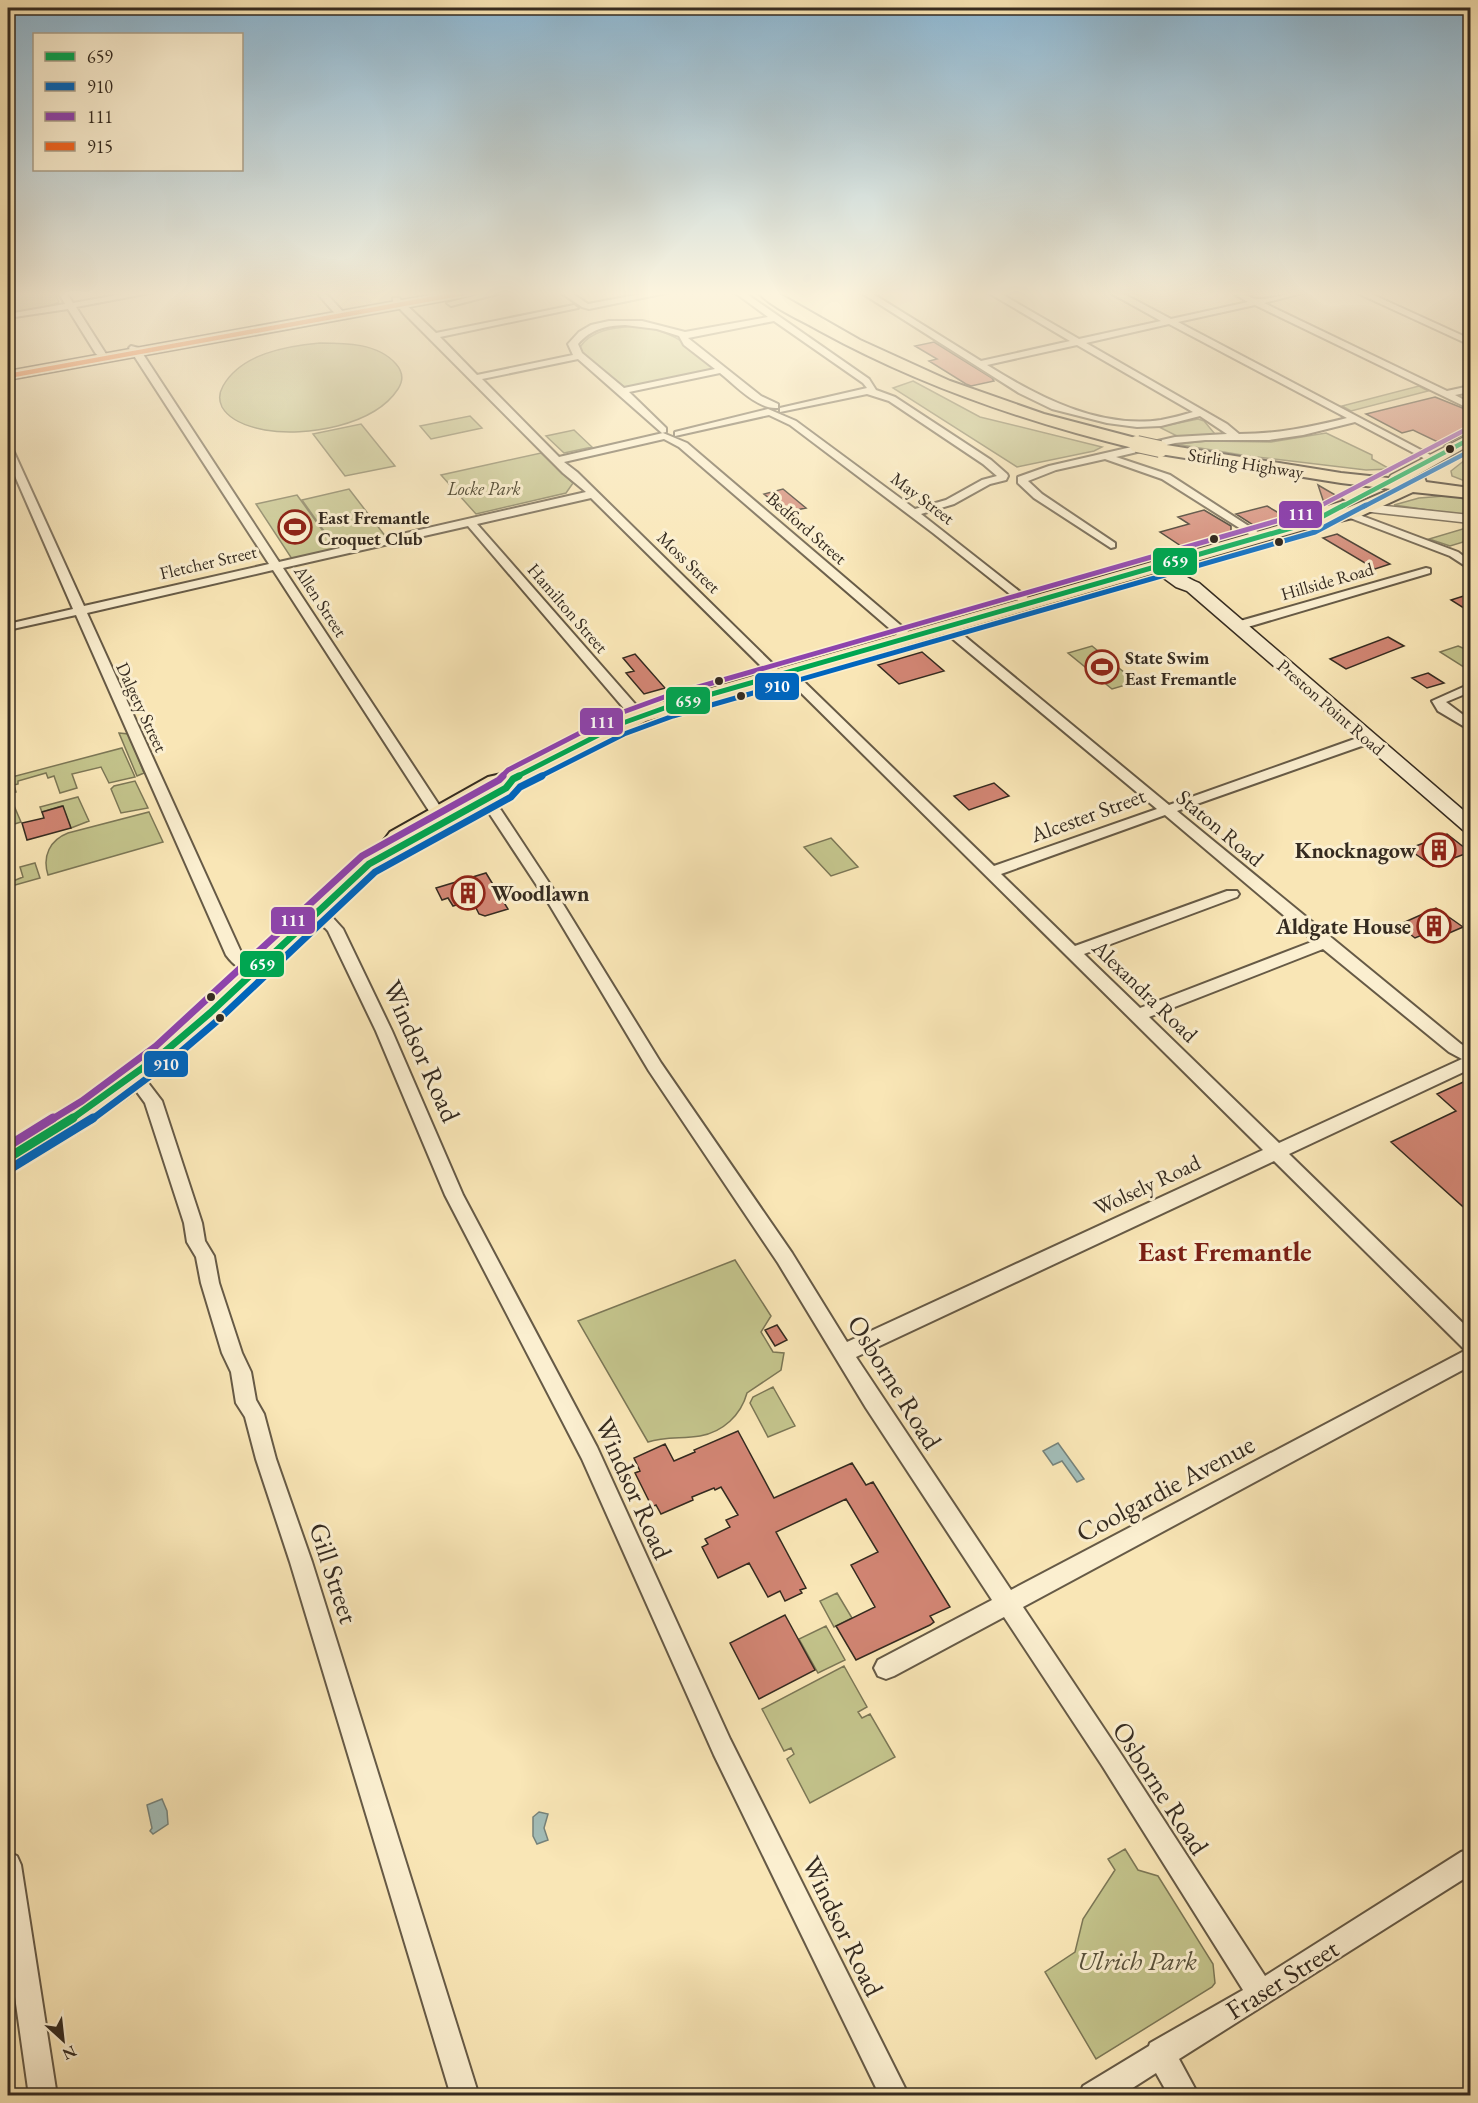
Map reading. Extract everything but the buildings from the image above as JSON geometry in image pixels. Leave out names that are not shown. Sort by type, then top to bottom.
[{"type":"highway","name":"Stirling Highway","points":[[954,390],[1037,418],[1154,445],[1341,478],[1400,486],[1469,490]]},
{"type":"highway","name":"Stirling Highway","points":[[972,390],[1058,419],[1154,445],[1400,486]]},
{"type":"highway","points":[[1436,463],[1448,478],[1469,490]]},
{"type":"highway","points":[[1341,478],[1356,487],[1365,502]]},
{"type":"highway","points":[[392,848],[399,837],[496,782],[513,779],[639,716],[1260,538],[1312,522],[1400,486],[1413,495],[1469,490]]},
{"type":"highway","points":[[1312,522],[1349,514],[1365,502]]},
{"type":"highway","points":[[10,1152],[68,1124],[130,1081],[211,1012],[312,915],[369,865],[392,848],[409,843],[506,788],[513,779]]},
{"type":"main road","points":[[1400,486],[1470,439]]},
{"type":"main road","points":[[1436,463],[1470,449]]},
{"type":"main road","name":"Preston Point Road","points":[[1165,566],[1182,584],[1193,588],[1470,826]]},
{"type":"street","name":"Allen Street","points":[[162,390],[438,814]]},
{"type":"street","name":"Moss Street","points":[[491,390],[573,470],[573,474],[593,494],[783,674]]},
{"type":"street","points":[[622,391],[626,390]]},
{"type":"street","name":"May Street","points":[[748,390],[911,511],[1029,604]]},
{"type":"street","points":[[560,459],[774,409],[871,390]]},
{"type":"street","points":[[872,390],[892,399],[1111,545]]},
{"type":"street","points":[[1022,390],[1041,402],[1080,414],[1145,424],[1202,413]]},
{"type":"street","points":[[1163,390],[1224,426],[1239,438]]},
{"type":"street","points":[[1302,390],[1436,463]]},
{"type":"street","points":[[1439,390],[1470,406]]},
{"type":"street","points":[[1447,394],[1465,390]]},
{"type":"street","name":"Bedford Street","points":[[622,391],[908,638]]},
{"type":"street","points":[[911,511],[954,499],[974,489],[1175,440],[1287,435],[1354,418]]},
{"type":"street","name":"Dalgety Street","points":[[8,450],[78,611],[234,955],[245,965],[255,969]]},
{"type":"street","points":[[1105,456],[1166,477],[1260,538]]},
{"type":"street","name":"Fletcher Street","points":[[8,627],[593,494]]},
{"type":"street","points":[[1365,502],[1470,519]]},
{"type":"street","points":[[1349,514],[1454,554],[1470,566]]},
{"type":"street","name":"Hamilton Street","points":[[471,522],[639,716]]},
{"type":"street","name":"Hillside Road","points":[[1237,626],[1426,571]]},
{"type":"street","name":"Staton Road","points":[[946,627],[1166,809],[1323,943],[1455,1048],[1470,1056]]},
{"type":"street","name":"Alexandra Road","points":[[783,674],[992,872],[1470,1342]]},
{"type":"street","points":[[1470,688],[1440,699],[1439,703],[1470,726]]},
{"type":"street","name":"Alcester Street","points":[[992,872],[1368,739]]},
{"type":"street","name":"Osborne Road","points":[[483,800],[494,810],[556,904],[655,1068],[785,1258],[873,1402],[1111,1759],[1261,1994]]},
{"type":"street","points":[[1073,952],[1232,894]]},
{"type":"street","name":"Windsor Road","points":[[312,915],[328,921],[335,930],[384,1031],[454,1195],[590,1454],[722,1747],[895,2096]]},
{"type":"street","points":[[1138,1016],[1323,943]]},
{"type":"street","name":"Wolsely Road","points":[[844,1353],[1470,1062]]},
{"type":"street","name":"Gill Street","points":[[130,1081],[143,1088],[153,1101],[196,1242],[205,1256],[213,1293],[241,1372],[246,1403],[254,1414],[266,1459],[301,1562],[465,2096]]},
{"type":"street","name":"Coolgardie Avenue","points":[[886,1668],[1470,1358]]},
{"type":"street","name":"Fraser Street","points":[[1093,2096],[1160,2053],[1261,1994],[1470,1862]]},
{"type":"street","points":[[8,1865],[44,2096]]},
{"type":"street","points":[[1160,2053],[1185,2096]]},
{"type":"green space","points":[[222,390],[397,390],[387,402],[356,420],[338,426],[299,432],[259,429],[235,420],[222,407]]},
{"type":"green space","points":[[896,390],[930,390],[980,417],[1102,447],[1094,451],[1017,467]]},
{"type":"green space","points":[[1403,390],[1428,391],[1351,411],[1342,406]]},
{"type":"green space","points":[[470,416],[482,428],[431,439],[420,426]]},
{"type":"green space","points":[[1198,419],[1204,421],[1215,434],[1179,437],[1159,427]]},
{"type":"green space","points":[[361,424],[395,466],[345,476],[313,434]]},
{"type":"green space","points":[[574,430],[592,447],[564,453],[546,436]]},
{"type":"green space","points":[[1326,433],[1372,455],[1372,459],[1390,469],[1366,470],[1248,456],[1176,444],[1208,441],[1271,442]]},
{"type":"green space","name":"Locke Park","points":[[541,453],[573,483],[566,493],[476,514],[441,475]]},
{"type":"green space","points":[[1470,456],[1470,483],[1452,476],[1451,471]]},
{"type":"green space","points":[[349,489],[386,537],[336,548],[302,500]]},
{"type":"green space","name":"East Fremantle Croquet Club","points":[[297,495],[336,549],[292,559],[256,504]]},
{"type":"green space","points":[[1445,496],[1470,498],[1470,516],[1394,505],[1419,498]]},
{"type":"green space","points":[[1466,528],[1470,530],[1470,540],[1450,546],[1429,539]]},
{"type":"green space","name":"State Swim East Fremantle","points":[[1092,646],[1136,682],[1112,689],[1068,653]]},
{"type":"green space","points":[[1458,646],[1470,651],[1470,671],[1440,652]]},
{"type":"green space","points":[[119,733],[129,734],[144,773],[137,776]]},
{"type":"green space","points":[[122,748],[135,777],[109,783],[101,767],[72,774],[77,788],[60,793],[54,776],[48,778],[46,773],[18,781],[18,784],[14,785],[16,792],[9,794],[21,822],[8,826],[8,778]]},
{"type":"green space","points":[[135,781],[148,808],[121,813],[111,789],[114,786]]},
{"type":"green space","points":[[78,797],[89,821],[71,828],[62,806],[42,812],[40,807]]},
{"type":"green space","points":[[149,812],[163,842],[48,875],[47,855],[52,844],[62,836]]},
{"type":"green space","points":[[831,838],[858,867],[831,876],[804,847]]},
{"type":"green space","points":[[35,863],[40,878],[8,887],[8,883],[23,877],[20,867]]},
{"type":"green space","points":[[735,1260],[771,1316],[761,1332],[773,1352],[784,1353],[781,1370],[747,1393],[736,1415],[716,1431],[700,1436],[648,1442],[578,1321]]},
{"type":"green space","points":[[773,1387],[795,1426],[768,1437],[750,1403],[753,1397]]},
{"type":"green space","points":[[837,1593],[852,1618],[834,1627],[820,1601]]},
{"type":"green space","points":[[826,1626],[845,1660],[818,1673],[799,1639]]},
{"type":"green space","points":[[844,1666],[867,1707],[858,1712],[862,1718],[870,1714],[895,1757],[810,1803],[787,1759],[794,1754],[791,1748],[784,1751],[762,1709]]},
{"type":"green space","name":"Ulrich Park","points":[[1125,1849],[1138,1870],[1158,1876],[1213,1964],[1215,1983],[1096,2059],[1045,1972],[1075,1952],[1083,1919],[1115,1870],[1108,1859]]},
{"type":"water","points":[[1058,1443],[1084,1479],[1077,1482],[1062,1461],[1053,1465],[1043,1451]]},
{"type":"water","points":[[162,1799],[167,1811],[168,1824],[153,1834],[150,1831],[152,1828],[147,1805]]},
{"type":"water","points":[[539,1812],[548,1814],[544,1828],[548,1840],[537,1844],[533,1836],[533,1817]]},
{"type":"transit line","name":"111","points":[[8,1146],[82,1101],[156,1046],[362,856],[499,780],[508,770],[615,715],[667,696],[1308,512],[1465,430]]},
{"type":"transit line","name":"659","points":[[8,1158],[88,1109],[162,1054],[210,1013],[369,864],[506,788],[513,779],[620,724],[670,706],[1312,522],[1470,439]]},
{"type":"transit line","name":"910","points":[[13,1167],[94,1118],[169,1062],[217,1021],[375,872],[511,797],[520,787],[624,734],[673,716],[1315,532],[1470,451]]},
{"type":"place","name":"East Fremantle Croquet Club","points":[[295,527]]},
{"type":"place","name":"State Swim East Fremantle","points":[[1102,667]]},
{"type":"place","name":"Knocknagow","points":[[1439,850]]},
{"type":"place","name":"Woodlawn","points":[[468,893]]},
{"type":"place","name":"Aldgate House","points":[[1434,926]]},
{"type":"district","name":"East Fremantle","points":[[1225,1251]]}]
